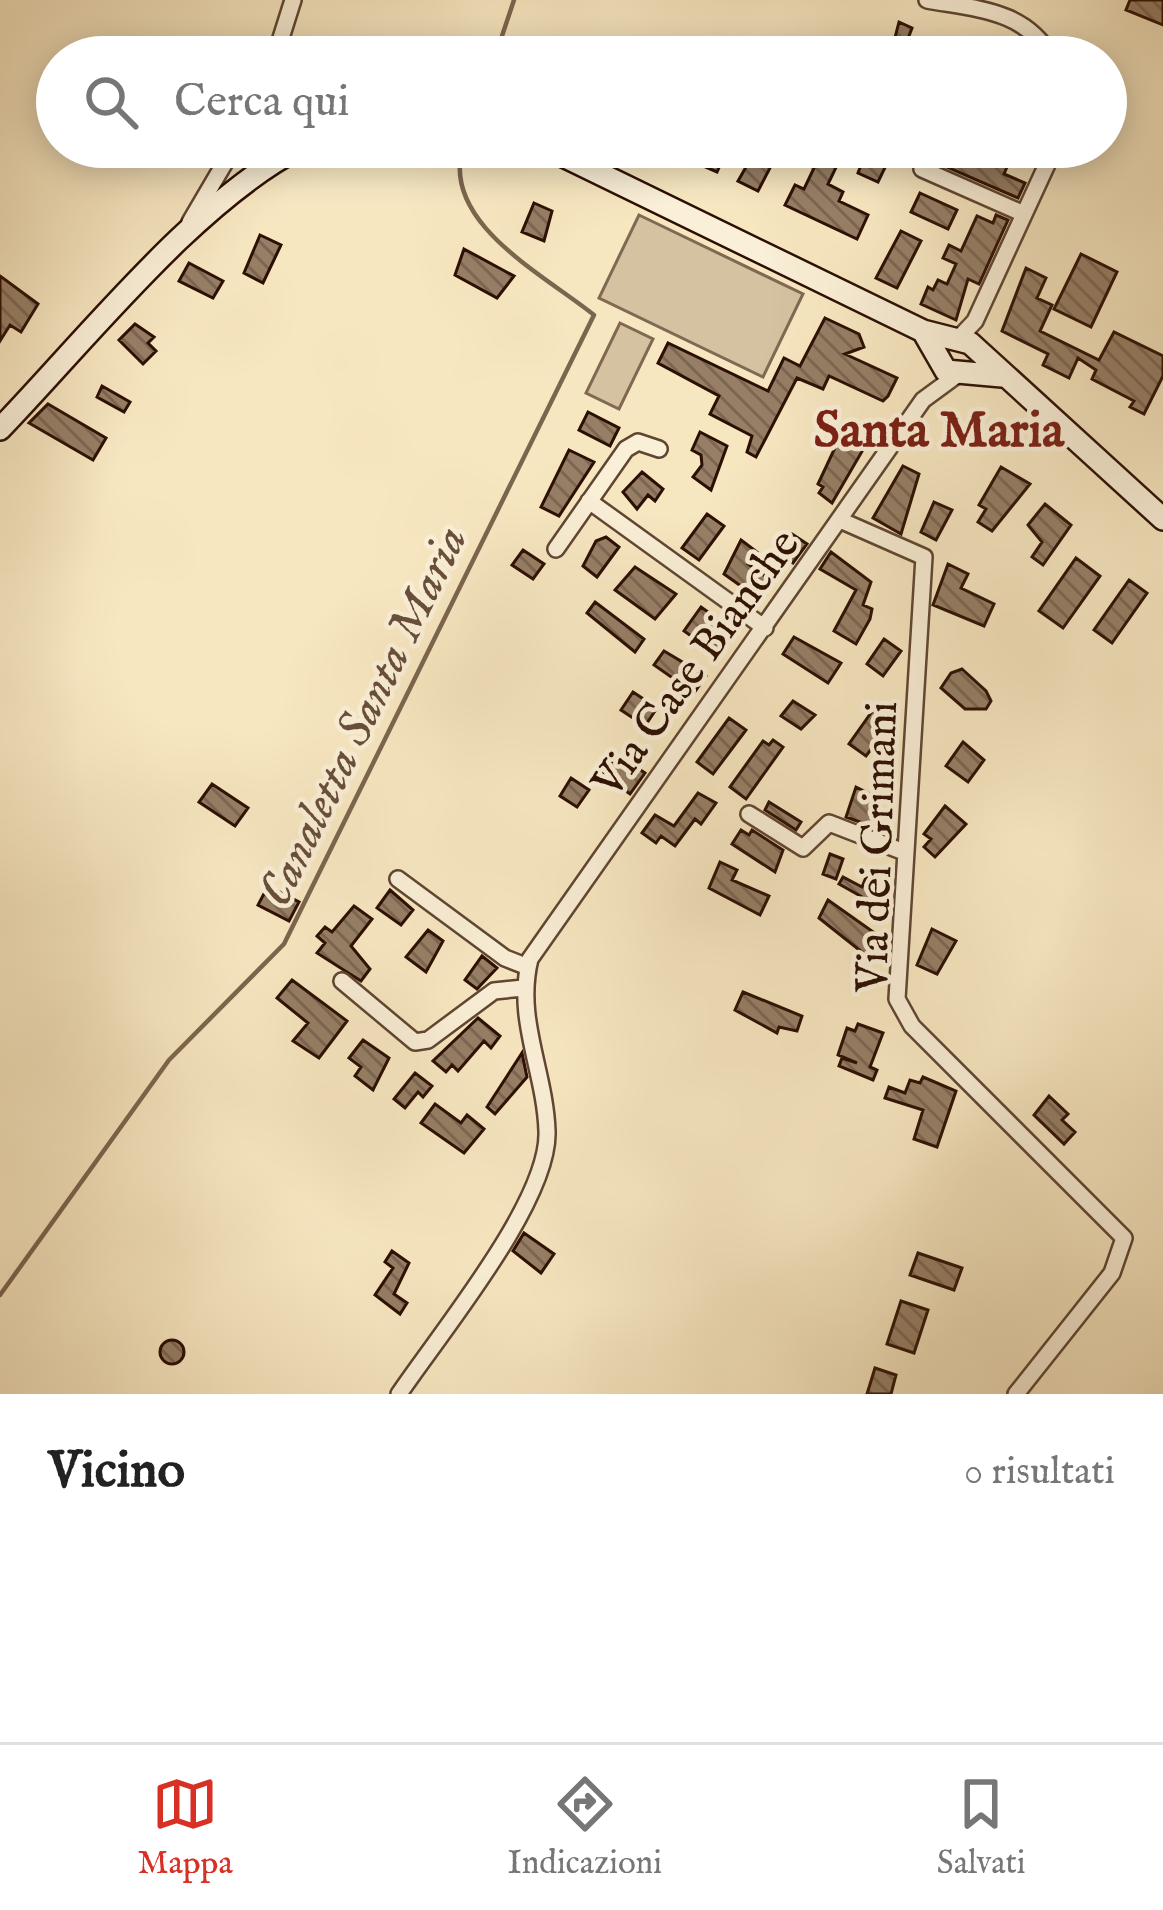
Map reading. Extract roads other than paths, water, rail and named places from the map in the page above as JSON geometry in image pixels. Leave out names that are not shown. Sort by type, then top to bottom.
[{"type":"main road","points":[[0,428],[181,238],[261,168]]},
{"type":"main road","points":[[588,168],[922,331],[1002,376],[1033,396],[1163,519]]},
{"type":"street","points":[[282,36],[293,0]]},
{"type":"street","points":[[927,0],[975,4],[1007,15],[1041,36]]},
{"type":"street","points":[[181,238],[222,168]]},
{"type":"street","points":[[922,170],[1024,214],[1045,168]]},
{"type":"street","name":"Via Case Bianche","points":[[399,1394],[512,1228],[542,1175],[548,1136],[543,1086],[527,1032],[523,988],[528,967],[570,896],[958,355],[1024,214]]},
{"type":"street","points":[[556,550],[626,449],[638,442],[659,449]]},
{"type":"street","points":[[589,501],[765,628]]},
{"type":"street","name":"Via dei Grimani","points":[[839,520],[924,556],[896,999],[912,1026],[1124,1238],[1112,1273],[1016,1394]]},
{"type":"street","points":[[748,814],[803,848],[829,823],[904,851]]},
{"type":"street","points":[[398,879],[505,958],[528,967]]},
{"type":"street","points":[[342,981],[415,1042],[428,1040],[494,992],[523,988]]},
{"type":"waterway","name":"Canaletta Santa Maria","points":[[502,36],[514,0]]},
{"type":"waterway","name":"Canaletta Santa Maria","points":[[0,1295],[169,1060],[284,944],[594,315],[524,264],[481,222],[467,199],[461,168]]},
{"type":"district","name":"Santa Maria","points":[[939,428]]}]
